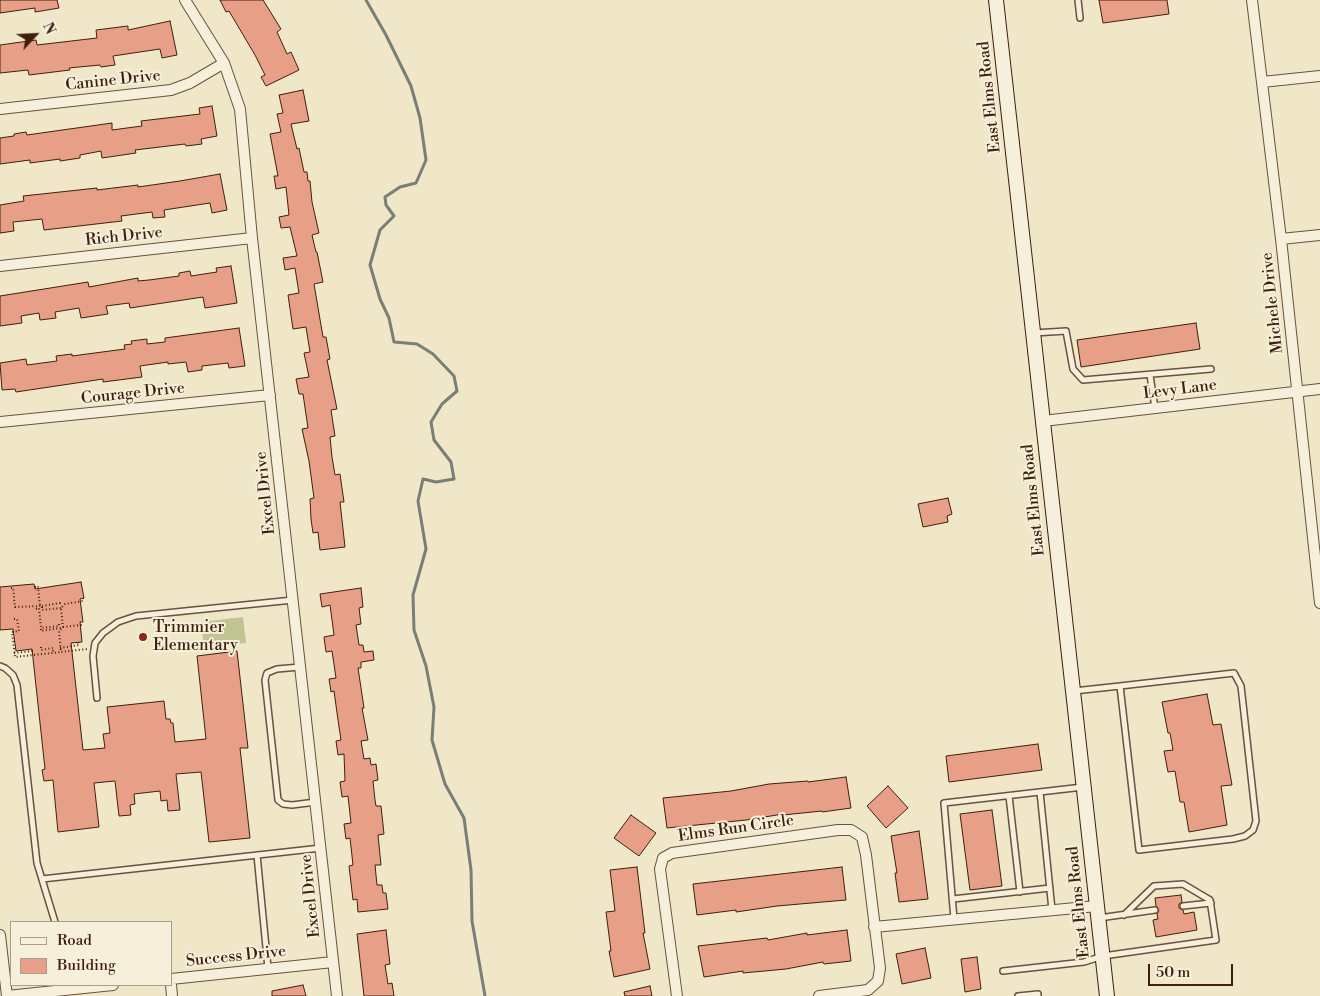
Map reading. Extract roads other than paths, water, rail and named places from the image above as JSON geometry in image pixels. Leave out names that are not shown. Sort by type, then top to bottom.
[{"type":"main road","name":"East Elms Road","points":[[996,0],[1107,996]]},
{"type":"street","name":"Excel Drive","points":[[185,0],[224,62],[240,110],[252,238],[337,996]]},
{"type":"street","name":"Michele Drive","points":[[1252,0],[1317,548],[1320,603]]},
{"type":"street","name":"Canine Drive","points":[[0,109],[171,90],[190,83],[224,62]]},
{"type":"street","points":[[1262,82],[1320,76]]},
{"type":"street","points":[[1281,239],[1320,235]]},
{"type":"street","name":"Rich Drive","points":[[0,266],[252,238]]},
{"type":"street","name":"Levy Lane","points":[[1043,421],[1320,389]]},
{"type":"street","name":"Courage Drive","points":[[0,422],[270,395]]},
{"type":"street","name":"Elms Run Circle","points":[[677,996],[660,869],[664,858],[672,853],[838,830],[852,830],[862,837],[866,855],[880,968],[878,981],[868,990],[819,996]]},
{"type":"street","points":[[874,927],[1052,910],[1098,912]]},
{"type":"street","points":[[0,934],[7,996],[92,986]]},
{"type":"street","name":"Success Drive","points":[[172,979],[333,962]]},
{"type":"lane","points":[[1078,0],[1080,18]]},
{"type":"lane","points":[[1034,333],[1066,331],[1073,369],[1083,380],[1211,369]]},
{"type":"lane","points":[[1150,375],[1155,408]]},
{"type":"lane","points":[[97,698],[93,656],[95,642],[103,633],[118,622],[136,616],[293,600]]},
{"type":"lane","points":[[0,666],[13,675],[18,685],[37,863],[55,921]]},
{"type":"lane","points":[[300,667],[277,669],[267,673],[265,680],[278,800],[283,804],[292,805],[316,802]]},
{"type":"lane","points":[[1073,691],[1234,672],[1241,686],[1256,821],[1253,830],[1245,836],[1233,839],[1139,850],[1120,686]]},
{"type":"lane","points":[[954,919],[944,803],[1084,787]]},
{"type":"lane","points":[[1040,792],[1052,910]]},
{"type":"lane","points":[[1009,796],[1020,892]]},
{"type":"lane","points":[[42,878],[321,848]]},
{"type":"lane","points":[[257,854],[268,969]]},
{"type":"lane","points":[[1003,971],[1084,962],[1103,956],[1216,940],[1210,900],[1183,884],[1154,886],[1124,915]]},
{"type":"lane","points":[[952,899],[1050,888]]},
{"type":"lane","points":[[1183,906],[1211,903]]},
{"type":"lane","points":[[1098,912],[1124,915],[1155,910]]},
{"type":"lane","points":[[1018,996],[1038,994],[1038,996]]},
{"type":"waterway","points":[[366,0],[411,86],[420,118],[426,160],[416,183],[400,187],[385,197],[386,205],[394,216],[380,230],[370,265],[380,299],[389,318],[394,342],[417,344],[433,354],[454,376],[457,391],[442,404],[431,422],[434,440],[451,462],[454,479],[436,482],[423,479],[418,501],[426,549],[413,595],[414,630],[426,666],[434,707],[432,740],[445,784],[464,818],[471,870],[472,921],[485,996]]},
{"type":"place","name":"Trimmier Elementary","points":[[143,637]]}]
